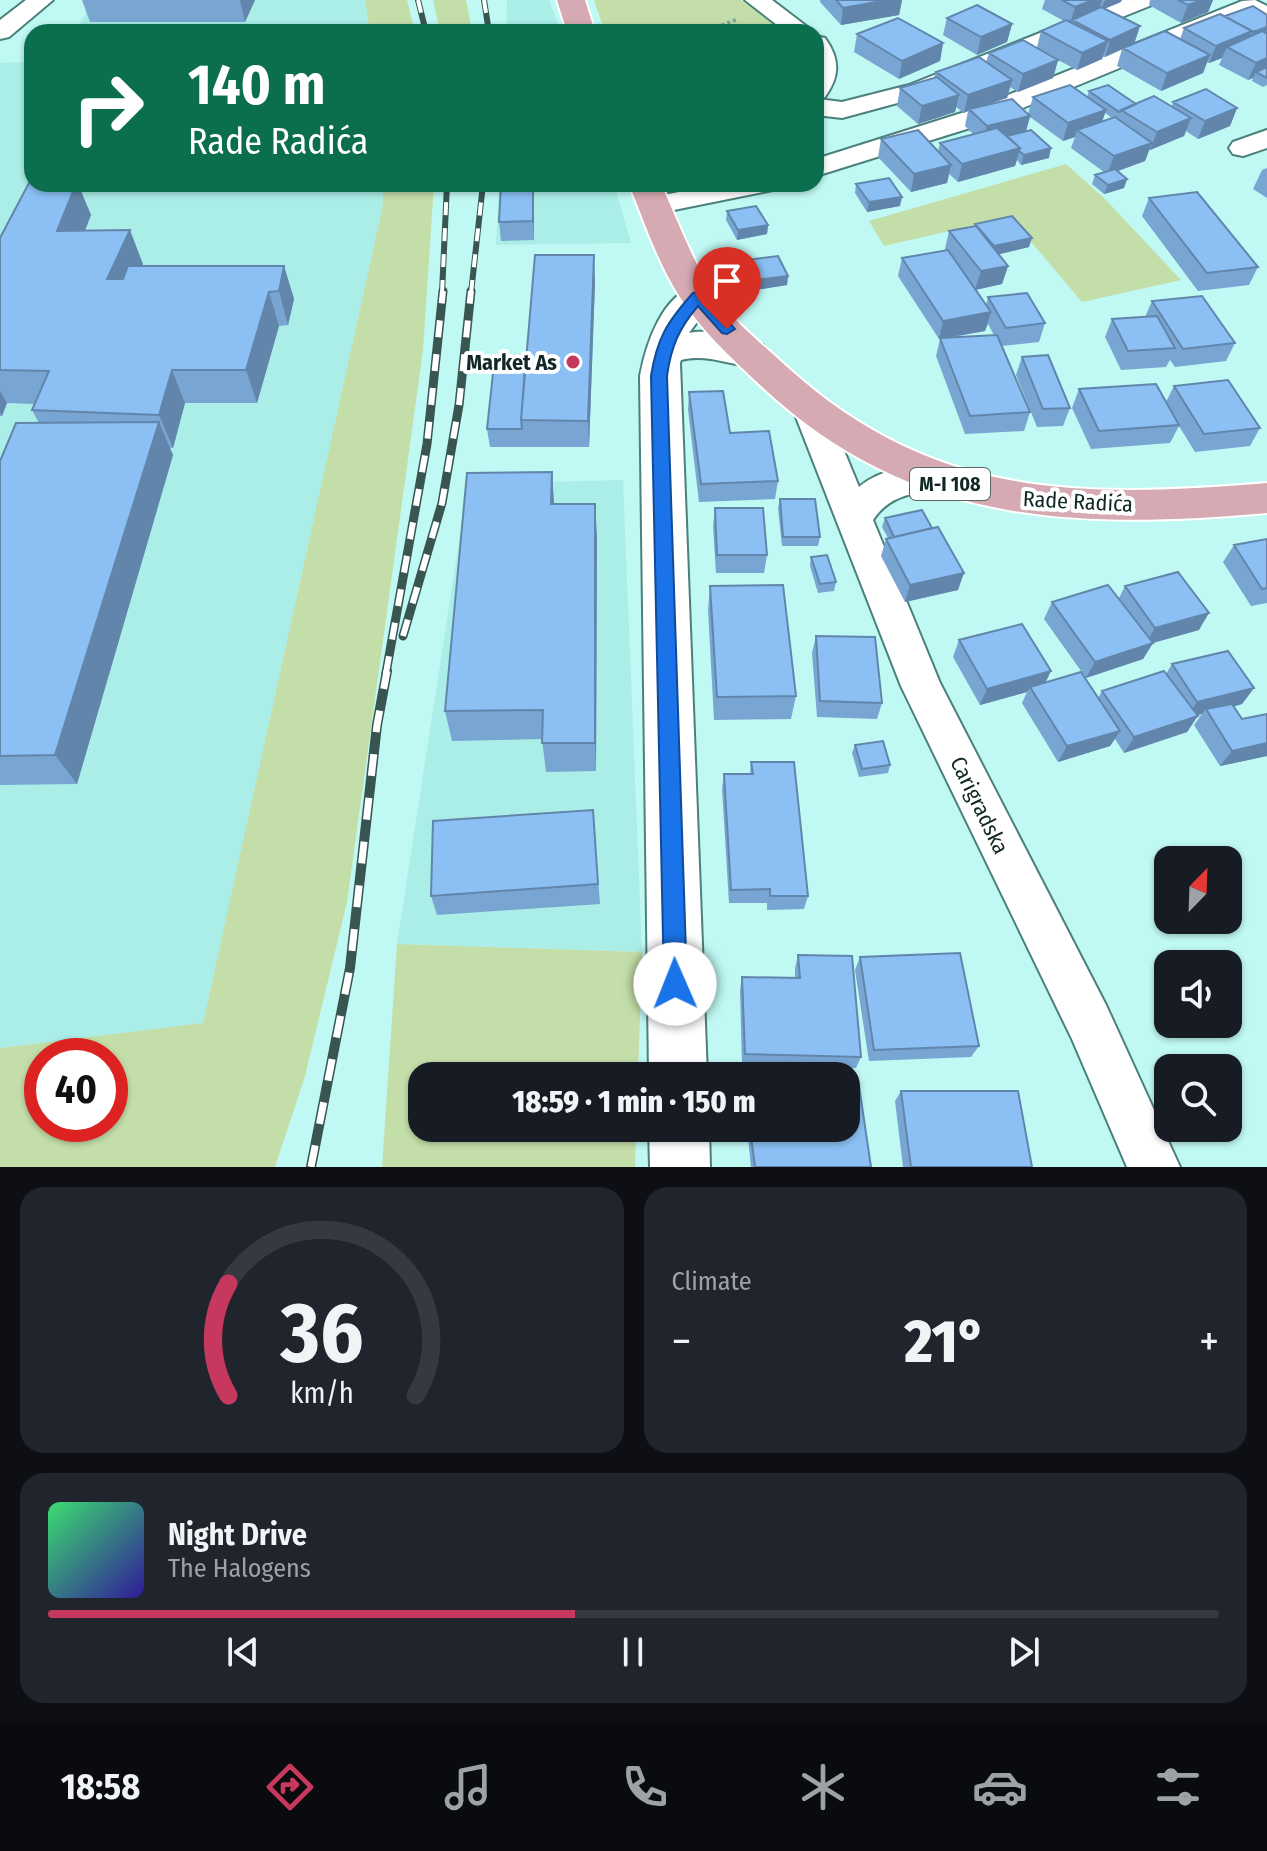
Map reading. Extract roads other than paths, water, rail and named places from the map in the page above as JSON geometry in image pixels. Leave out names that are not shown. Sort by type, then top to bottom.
[{"type":"main road","points":[[571,0],[578,24]]},
{"type":"main road","name":"Rade Radića","points":[[650,194],[698,296],[750,354],[811,412],[862,446],[928,477],[1023,500],[1090,505],[1215,503],[1267,498]]},
{"type":"street","points":[[0,32],[41,0]]},
{"type":"street","points":[[757,0],[791,24]]},
{"type":"street","points":[[824,108],[842,110],[918,90],[1144,0]]},
{"type":"street","points":[[824,165],[977,117],[1250,6],[1267,17]]},
{"type":"street","points":[[650,194],[673,192]]},
{"type":"street","points":[[678,1062],[659,376],[662,352],[673,325],[698,296]]},
{"type":"street","points":[[662,352],[699,343],[750,354]]},
{"type":"street","name":"Carigradska","points":[[811,412],[921,686],[1089,1022],[1154,1167]]},
{"type":"street","points":[[855,520],[868,497],[888,485],[928,477]]},
{"type":"street","points":[[679,1142],[680,1167]]},
{"type":"railway","points":[[418,0],[424,24]]},
{"type":"railway","points":[[484,0],[488,24]]},
{"type":"railway","points":[[442,293],[447,192]]},
{"type":"railway","points":[[471,293],[482,192]]},
{"type":"railway","points":[[386,673],[427,444],[443,291]]},
{"type":"railway","points":[[403,636],[442,503],[459,405],[471,291]]},
{"type":"railway","points":[[311,1167],[350,968],[377,725],[387,671]]},
{"type":"place","name":"Market As","points":[[573,362]]}]
